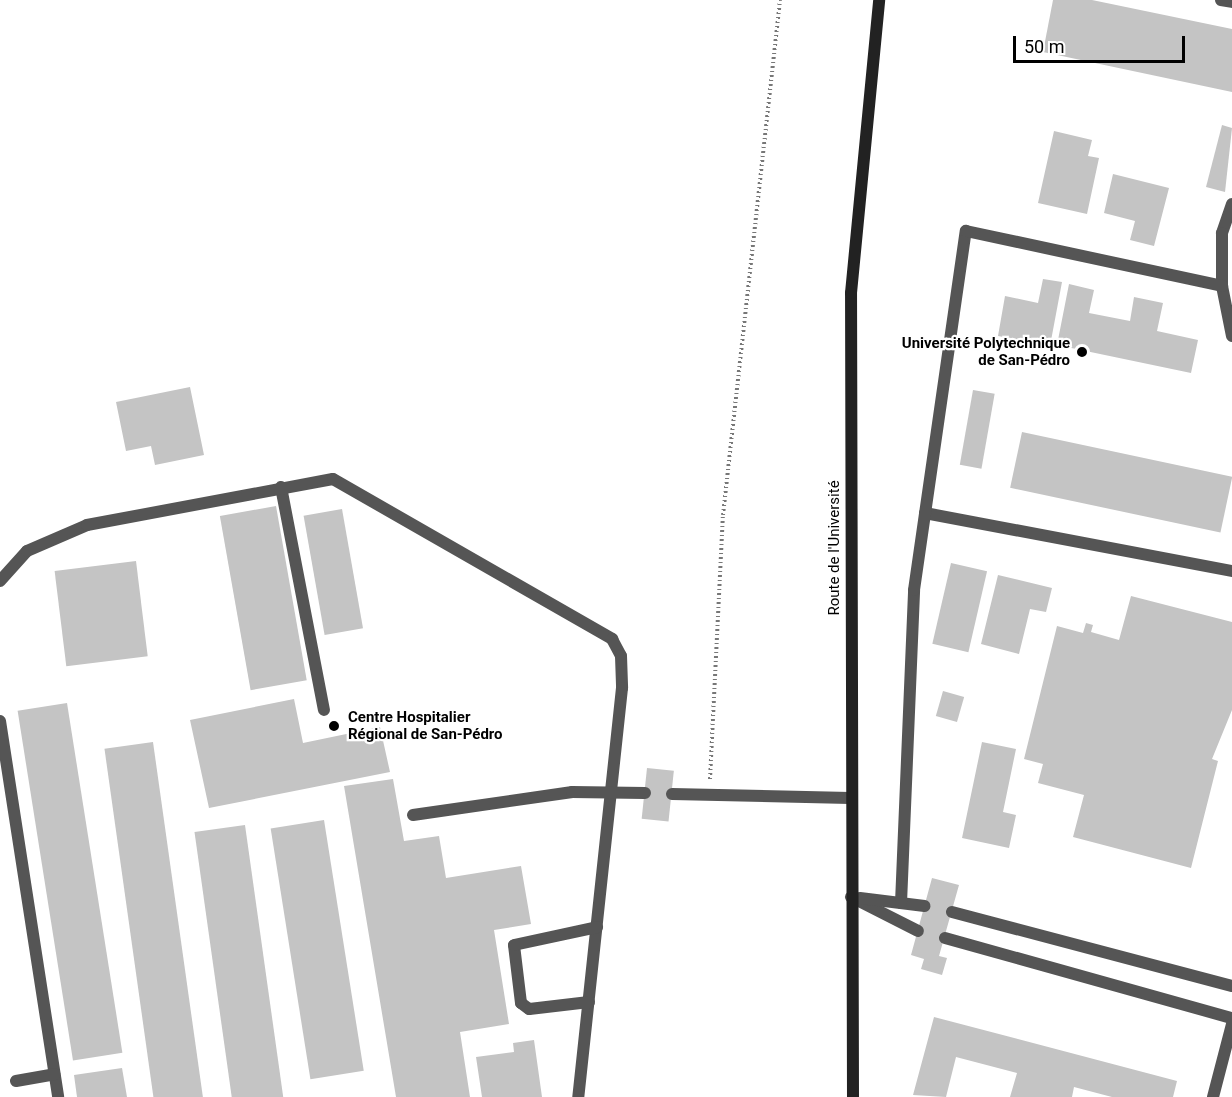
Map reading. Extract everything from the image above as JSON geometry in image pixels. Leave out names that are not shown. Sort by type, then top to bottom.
[{"type":"street","name":"Route de l'Université","points":[[853,1097],[850,798],[851,293],[879,0]]},
{"type":"lane","points":[[1221,0],[1232,2]]},
{"type":"lane","points":[[1232,204],[1222,233],[1222,286],[1232,336]]},
{"type":"lane","points":[[901,903],[908,681],[925,513],[966,231],[1222,286]]},
{"type":"lane","points":[[0,581],[27,551],[56,535],[281,487],[333,479],[355,489],[612,639],[621,656],[622,688],[578,1097]]},
{"type":"lane","points":[[281,487],[324,710]]},
{"type":"lane","points":[[925,513],[1232,571]]},
{"type":"lane","points":[[0,721],[58,1097]]},
{"type":"lane","points":[[414,815],[572,792],[645,793]]},
{"type":"lane","points":[[672,794],[850,798]]},
{"type":"lane","points":[[851,897],[925,906]]},
{"type":"lane","points":[[851,897],[918,931]]},
{"type":"lane","points":[[952,912],[1232,986]]},
{"type":"lane","points":[[589,1002],[529,1009],[521,1003],[514,945],[597,927]]},
{"type":"lane","points":[[945,938],[1232,1018]]},
{"type":"lane","points":[[1213,1097],[1232,1024]]},
{"type":"lane","points":[[16,1082],[54,1074]]},
{"type":"path","points":[[709,795],[723,515],[780,0]]},
{"type":"building","points":[[1053,0],[1092,0],[1232,29],[1232,92],[1043,52]]},
{"type":"building","points":[[1222,125],[1232,128],[1225,192],[1206,187]]},
{"type":"building","points":[[1054,131],[1092,140],[1088,156],[1099,158],[1087,214],[1038,203]]},
{"type":"building","points":[[1113,174],[1169,188],[1154,246],[1130,240],[1135,221],[1104,213]]},
{"type":"building","points":[[1043,279],[1062,282],[1050,346],[998,336],[1005,296],[1038,303]]},
{"type":"building","points":[[1069,284],[1094,290],[1089,313],[1130,321],[1134,297],[1163,303],[1157,331],[1198,340],[1191,373],[1057,345]]},
{"type":"building","points":[[190,387],[204,455],[155,465],[151,446],[126,451],[116,402]]},
{"type":"building","points":[[973,390],[995,394],[981,469],[960,465]]},
{"type":"building","points":[[1022,432],[1232,477],[1220,532],[1010,488]]},
{"type":"building","points":[[276,506],[307,680],[251,690],[220,516]]},
{"type":"building","points":[[342,509],[363,628],[325,635],[304,516]]},
{"type":"building","points":[[136,561],[148,656],[66,666],[55,571]]},
{"type":"building","points":[[951,563],[987,571],[968,652],[932,644]]},
{"type":"building","points":[[998,575],[1052,588],[1046,612],[1030,609],[1019,654],[981,644]]},
{"type":"building","points":[[1131,596],[1232,622],[1232,710],[1212,759],[1218,761],[1191,868],[1073,837],[1084,795],[1038,783],[1043,764],[1024,759],[1057,626],[1083,633],[1086,623],[1093,625],[1091,632],[1119,640]]},
{"type":"building","points":[[943,691],[964,697],[957,722],[936,716]]},
{"type":"building","points":[[294,699],[303,743],[380,727],[390,772],[209,808],[190,720]]},
{"type":"building","points":[[67,703],[122,1053],[73,1060],[18,711]]},
{"type":"building","points":[[153,742],[203,1097],[153,1097],[104,749]]},
{"type":"building","points":[[982,742],[1016,749],[1003,812],[1016,815],[1009,848],[962,838]]},
{"type":"building","points":[[647,768],[674,771],[669,822],[642,819]]},
{"type":"building","points":[[393,779],[404,841],[439,836],[446,878],[521,866],[531,924],[494,930],[509,1024],[460,1032],[470,1097],[396,1097],[344,786]]},
{"type":"building","points":[[324,820],[364,1071],[310,1079],[271,828]]},
{"type":"building","points":[[245,825],[283,1097],[232,1097],[194,832]]},
{"type":"building","points":[[932,878],[959,885],[939,956],[947,958],[942,975],[921,969],[924,959],[911,955]]},
{"type":"building","points":[[934,1017],[1177,1081],[1173,1097],[1112,1097],[1074,1087],[1072,1097],[1010,1097],[1017,1073],[956,1057],[946,1097],[913,1095]]},
{"type":"building","points":[[534,1040],[542,1097],[482,1097],[476,1057],[514,1052],[513,1043]]},
{"type":"building","points":[[122,1068],[127,1097],[77,1097],[74,1075]]},
{"type":"place","name":"Université Polytechnique de San-Pédro","points":[[1082,352]]},
{"type":"place","name":"Centre Hospitalier Régional de San-Pédro","points":[[334,726]]}]
